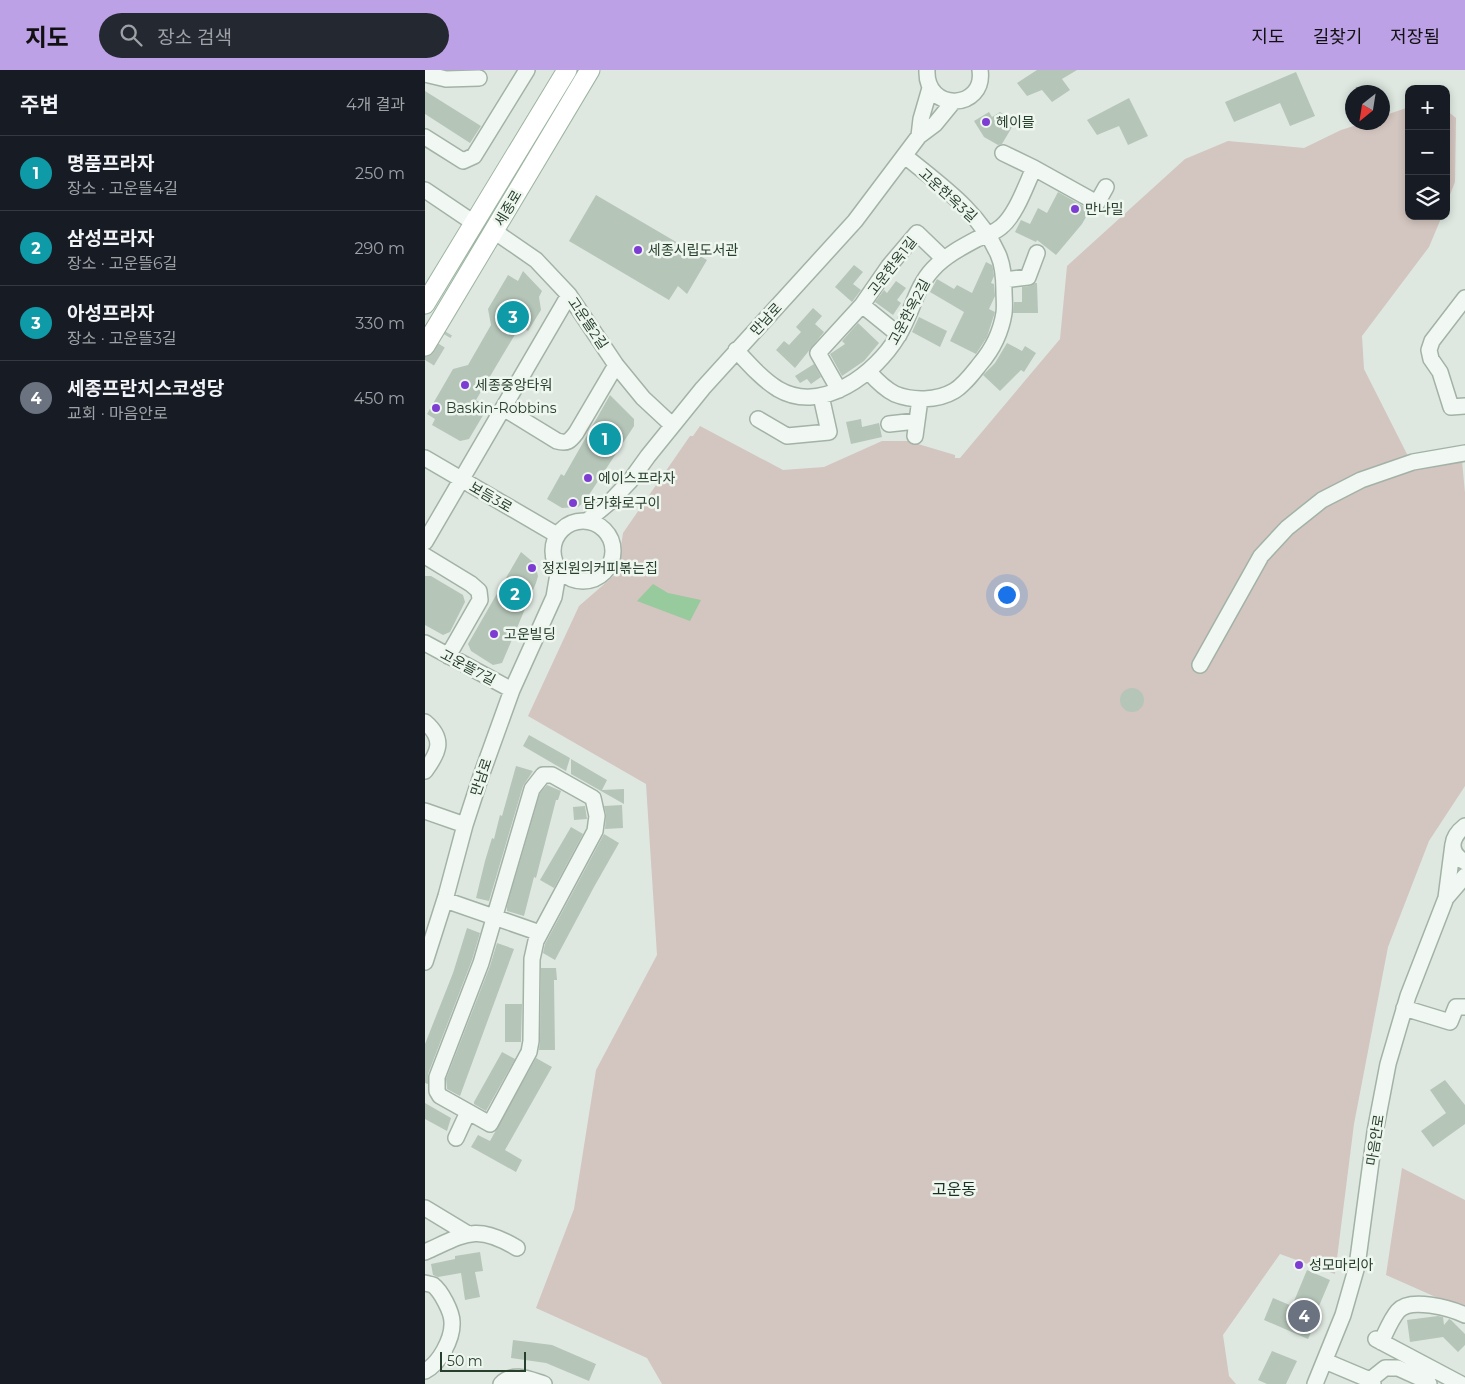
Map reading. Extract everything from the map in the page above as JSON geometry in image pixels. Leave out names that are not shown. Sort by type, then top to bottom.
[{"type":"main road","name":"세종로","points":[[425,304],[567,70]]},
{"type":"main road","name":"세종로","points":[[425,346],[590,70]]},
{"type":"street","points":[[425,137],[463,161],[474,156],[527,70]]},
{"type":"street","points":[[926,77],[936,95],[944,100],[962,101],[977,90],[980,81],[980,70]]},
{"type":"street","points":[[425,74],[446,79],[479,78]]},
{"type":"street","points":[[919,136],[926,77]]},
{"type":"street","points":[[919,136],[935,124],[953,102]]},
{"type":"street","name":"만남로","points":[[587,521],[611,501],[630,481],[672,425],[736,350],[855,221],[919,136]]},
{"type":"street","points":[[1003,153],[1097,203],[1106,186]]},
{"type":"street","name":"고운한옥3길","points":[[869,372],[876,381],[895,394],[920,399],[935,398],[953,392],[969,379],[985,358],[997,338],[1004,313],[1004,280],[999,255],[988,235],[957,198],[905,156]]},
{"type":"street","name":"고운한옥2길","points":[[736,350],[762,376],[779,389],[797,396],[821,396],[839,390],[869,372],[885,355],[899,335],[921,285],[933,268],[954,252],[1002,226],[1015,208],[1034,168]]},
{"type":"street","points":[[425,190],[474,224]]},
{"type":"street","name":"고운뜰2길","points":[[494,231],[536,260],[569,295],[616,365],[643,398],[672,425]]},
{"type":"street","name":"고운한옥1길","points":[[839,390],[818,353],[861,305],[889,266],[917,233],[944,259]]},
{"type":"street","points":[[1004,280],[1028,278],[1037,253]]},
{"type":"street","points":[[425,542],[569,295]]},
{"type":"street","points":[[1465,298],[1432,341],[1429,350],[1431,359],[1440,372],[1451,407],[1465,406]]},
{"type":"street","name":"고운한옥1길","points":[[861,305],[899,335]]},
{"type":"street","points":[[503,408],[557,441],[564,443],[570,441],[616,365]]},
{"type":"street","points":[[758,419],[787,436],[829,432],[821,396]]},
{"type":"street","points":[[889,424],[916,428],[920,399]]},
{"type":"street","points":[[1200,665],[1261,556],[1287,528],[1322,500],[1361,480],[1413,462],[1465,454]]},
{"type":"street","name":"보듬3로","points":[[425,458],[557,535]]},
{"type":"street","points":[[554,597],[585,581],[595,579],[604,574],[610,566],[613,551],[610,536],[611,501]]},
{"type":"street","points":[[585,581],[575,580],[566,576],[559,568],[553,552],[557,535],[570,524],[587,521],[596,523],[610,536]]},
{"type":"street","points":[[425,556],[471,584],[479,591],[480,600],[448,656]]},
{"type":"street","name":"만남로","points":[[425,962],[445,900],[465,825],[512,690],[554,597],[559,568]]},
{"type":"street","name":"고운뜰7길","points":[[425,643],[512,690]]},
{"type":"street","points":[[425,722],[437,736],[439,745],[425,771]]},
{"type":"street","points":[[552,774],[593,798],[597,822],[589,842],[536,941],[532,959],[531,1041],[527,1058],[490,1124],[440,1096],[437,1091],[437,1077],[481,963],[494,917],[535,783],[543,775],[552,774]]},
{"type":"street","points":[[425,811],[465,825]]},
{"type":"street","points":[[1446,898],[1455,834],[1464,826]]},
{"type":"street","points":[[1453,844],[1456,855],[1465,862]]},
{"type":"street","points":[[1446,898],[1465,876]]},
{"type":"street","name":"마음안로","points":[[1315,1384],[1343,1315],[1357,1266],[1375,1132],[1388,1064],[1404,1008],[1446,898]]},
{"type":"street","points":[[445,900],[540,933]]},
{"type":"street","points":[[1404,1008],[1450,1022],[1455,1007],[1465,1008]]},
{"type":"street","points":[[456,1138],[468,1112]]},
{"type":"street","points":[[425,1208],[468,1234]]},
{"type":"street","points":[[425,1252],[463,1234],[482,1233],[499,1237],[517,1248]]},
{"type":"street","points":[[425,1284],[433,1286],[446,1302],[453,1322],[448,1342],[438,1361],[426,1369]]},
{"type":"street","points":[[1463,1383],[1379,1340],[1398,1310],[1407,1305],[1418,1303],[1465,1315]]},
{"type":"street","points":[[1325,1360],[1371,1382],[1385,1368],[1398,1368],[1427,1381],[1429,1384]]},
{"type":"street","points":[[501,1384],[517,1376],[544,1384]]},
{"type":"shaded area","points":[[1405,108],[1405,220],[1440,220],[1429,247],[1362,336],[1364,369],[1413,466],[1462,461],[1465,493],[1465,786],[1429,841],[1388,947],[1354,1124],[1335,1274],[1280,1254],[1223,1335],[1229,1376],[1236,1384],[662,1384],[647,1358],[536,1308],[574,1209],[596,1070],[657,955],[646,784],[528,716],[579,606],[617,573],[623,533],[690,436],[693,436],[700,426],[783,470],[824,467],[882,441],[908,441],[955,455],[955,458],[960,458],[1060,339],[1067,266],[1185,159],[1228,141],[1304,148],[1345,129],[1390,130],[1390,114]]},
{"type":"shaded area","points":[[1450,113],[1456,118],[1455,182],[1450,195]]},
{"type":"shaded area","points":[[653,584],[668,593],[701,600],[690,621],[637,601]]},
{"type":"shaded area","points":[[1402,1168],[1465,1200],[1465,1310],[1386,1275]]},
{"type":"building","points":[[1037,70],[1077,70],[1062,79],[1070,90],[1052,102],[1042,90],[1027,96],[1017,83]]},
{"type":"building","points":[[1296,72],[1315,116],[1290,126],[1280,103],[1234,122],[1225,102]]},
{"type":"building","points":[[425,91],[481,126],[470,143],[425,114]]},
{"type":"building","points":[[1129,98],[1148,136],[1128,145],[1119,126],[1097,135],[1087,120]]},
{"type":"building","points":[[989,112],[992,117],[1000,112],[1015,122],[1002,144],[998,145],[984,137],[974,121]]},
{"type":"building","points":[[1058,192],[1090,210],[1082,224],[1056,255],[1037,240],[1036,242],[1015,232],[1021,220],[1030,224],[1038,208],[1047,213]]},
{"type":"building","name":"세종시립도서관","points":[[596,195],[707,260],[687,294],[678,286],[669,300],[569,241]]},
{"type":"building","points":[[986,262],[992,265],[993,269],[994,276],[991,283],[994,284],[995,296],[989,309],[995,312],[987,337],[976,354],[950,341],[964,312],[930,292],[937,279],[954,289],[957,285],[972,293]]},
{"type":"building","points":[[854,265],[863,272],[853,284],[861,290],[852,302],[835,287]]},
{"type":"building","points":[[523,271],[542,291],[539,297],[541,310],[528,331],[520,326],[476,400],[488,407],[469,439],[460,441],[432,425],[435,419],[427,414],[453,369],[468,365],[491,325],[488,309],[508,275],[518,281]]},
{"type":"building","points":[[896,281],[906,288],[897,300],[901,303],[893,315],[875,302],[884,290],[887,293]]},
{"type":"building","points":[[1037,283],[1038,313],[1013,313],[1014,302],[1022,302],[1022,287]]},
{"type":"building","points":[[813,308],[822,316],[815,324],[824,332],[795,368],[776,350],[784,341],[789,345],[801,332],[796,327]]},
{"type":"building","points":[[919,317],[947,331],[940,347],[912,332]]},
{"type":"building","points":[[858,323],[879,343],[864,361],[842,376],[830,354],[845,344],[842,341]]},
{"type":"building","points":[[1007,343],[1022,351],[1025,346],[1036,353],[1024,372],[1021,370],[1000,391],[983,375],[995,363]]},
{"type":"building","points":[[814,364],[821,377],[811,384],[807,379],[800,383],[795,376]]},
{"type":"building","points":[[610,395],[634,419],[634,426],[585,501],[578,507],[562,508],[547,499],[561,474],[564,476]]},
{"type":"building","points":[[861,419],[862,427],[879,423],[882,437],[851,444],[846,422]]},
{"type":"building","points":[[521,552],[533,562],[538,576],[502,663],[493,665],[471,651],[468,644]]},
{"type":"building","points":[[425,576],[431,576],[463,595],[465,602],[450,632],[443,635],[425,625]]},
{"type":"building","points":[[1132,688],[1140,692],[1144,700],[1140,708],[1132,712],[1124,708],[1120,700],[1124,692]]},
{"type":"building","points":[[529,735],[570,758],[566,771],[523,746]]},
{"type":"building","points":[[571,759],[607,780],[602,790],[624,789],[624,804],[571,774]]},
{"type":"building","points":[[516,766],[533,771],[523,786],[489,901],[476,898],[485,861],[492,838],[494,839],[500,815],[502,816]]},
{"type":"building","points":[[547,785],[561,791],[558,800],[556,800],[524,916],[507,911],[507,906],[540,793]]},
{"type":"building","points":[[622,805],[623,828],[605,829],[606,814],[604,806]]},
{"type":"building","points":[[585,806],[587,819],[574,820],[573,807]]},
{"type":"building","points":[[571,827],[583,834],[554,888],[540,880]]},
{"type":"building","points":[[604,834],[619,843],[555,960],[543,953],[545,944]]},
{"type":"building","points":[[467,928],[480,933],[472,960],[428,1074],[428,1084],[425,1083],[425,1044],[453,973]]},
{"type":"building","points":[[497,943],[514,949],[460,1096],[447,1089],[446,1079],[490,966]]},
{"type":"building","points":[[541,968],[556,968],[557,980],[554,980],[555,1050],[539,1050]]},
{"type":"building","points":[[505,1004],[522,1004],[521,1042],[505,1042]]},
{"type":"building","points":[[502,1052],[515,1059],[486,1111],[474,1104],[474,1102]]},
{"type":"building","points":[[536,1058],[552,1067],[505,1150],[522,1160],[516,1172],[471,1147],[478,1135],[490,1141]]},
{"type":"building","points":[[1445,1080],[1465,1105],[1465,1124],[1433,1147],[1421,1131],[1446,1113],[1430,1090]]},
{"type":"building","points":[[425,1103],[451,1118],[447,1131],[425,1119]]},
{"type":"building","points":[[480,1252],[483,1271],[475,1272],[480,1297],[465,1300],[461,1273],[438,1277],[433,1275],[431,1264],[455,1259],[455,1256]]},
{"type":"building","points":[[1307,1270],[1330,1280],[1316,1313],[1319,1315],[1308,1339],[1264,1320],[1273,1298],[1292,1306]]},
{"type":"building","points":[[1443,1317],[1444,1325],[1449,1319],[1465,1334],[1465,1345],[1458,1352],[1443,1337],[1410,1342],[1407,1320]]},
{"type":"building","points":[[513,1340],[552,1345],[596,1364],[589,1381],[546,1363],[511,1358]]},
{"type":"building","points":[[1272,1351],[1297,1361],[1286,1384],[1267,1384],[1258,1380]]},
{"type":"tunnel","points":[[425,360],[443,330]]},
{"type":"place","name":"헤이믈","points":[[986,122]]},
{"type":"place","name":"만나밀","points":[[1075,209]]},
{"type":"place","name":"세종시립도서관","points":[[638,250]]},
{"type":"place","name":"아성프라자","points":[[513,317]]},
{"type":"place","name":"세종중앙타워","points":[[465,385]]},
{"type":"place","name":"Baskin-Robbins","points":[[436,408]]},
{"type":"place","name":"명품프라자","points":[[605,439]]},
{"type":"place","name":"에이스프라자","points":[[588,478]]},
{"type":"place","name":"담가화로구이","points":[[573,503]]},
{"type":"place","name":"정진원의커피볶는집","points":[[532,568]]},
{"type":"place","name":"삼성프라자","points":[[515,594]]},
{"type":"place","name":"고운빌딩","points":[[494,634]]},
{"type":"place","name":"성모마리아","points":[[1299,1265]]},
{"type":"place","name":"세종프란치스코성당","points":[[1304,1316]]},
{"type":"district","name":"고운동","points":[[954,1189]]}]
